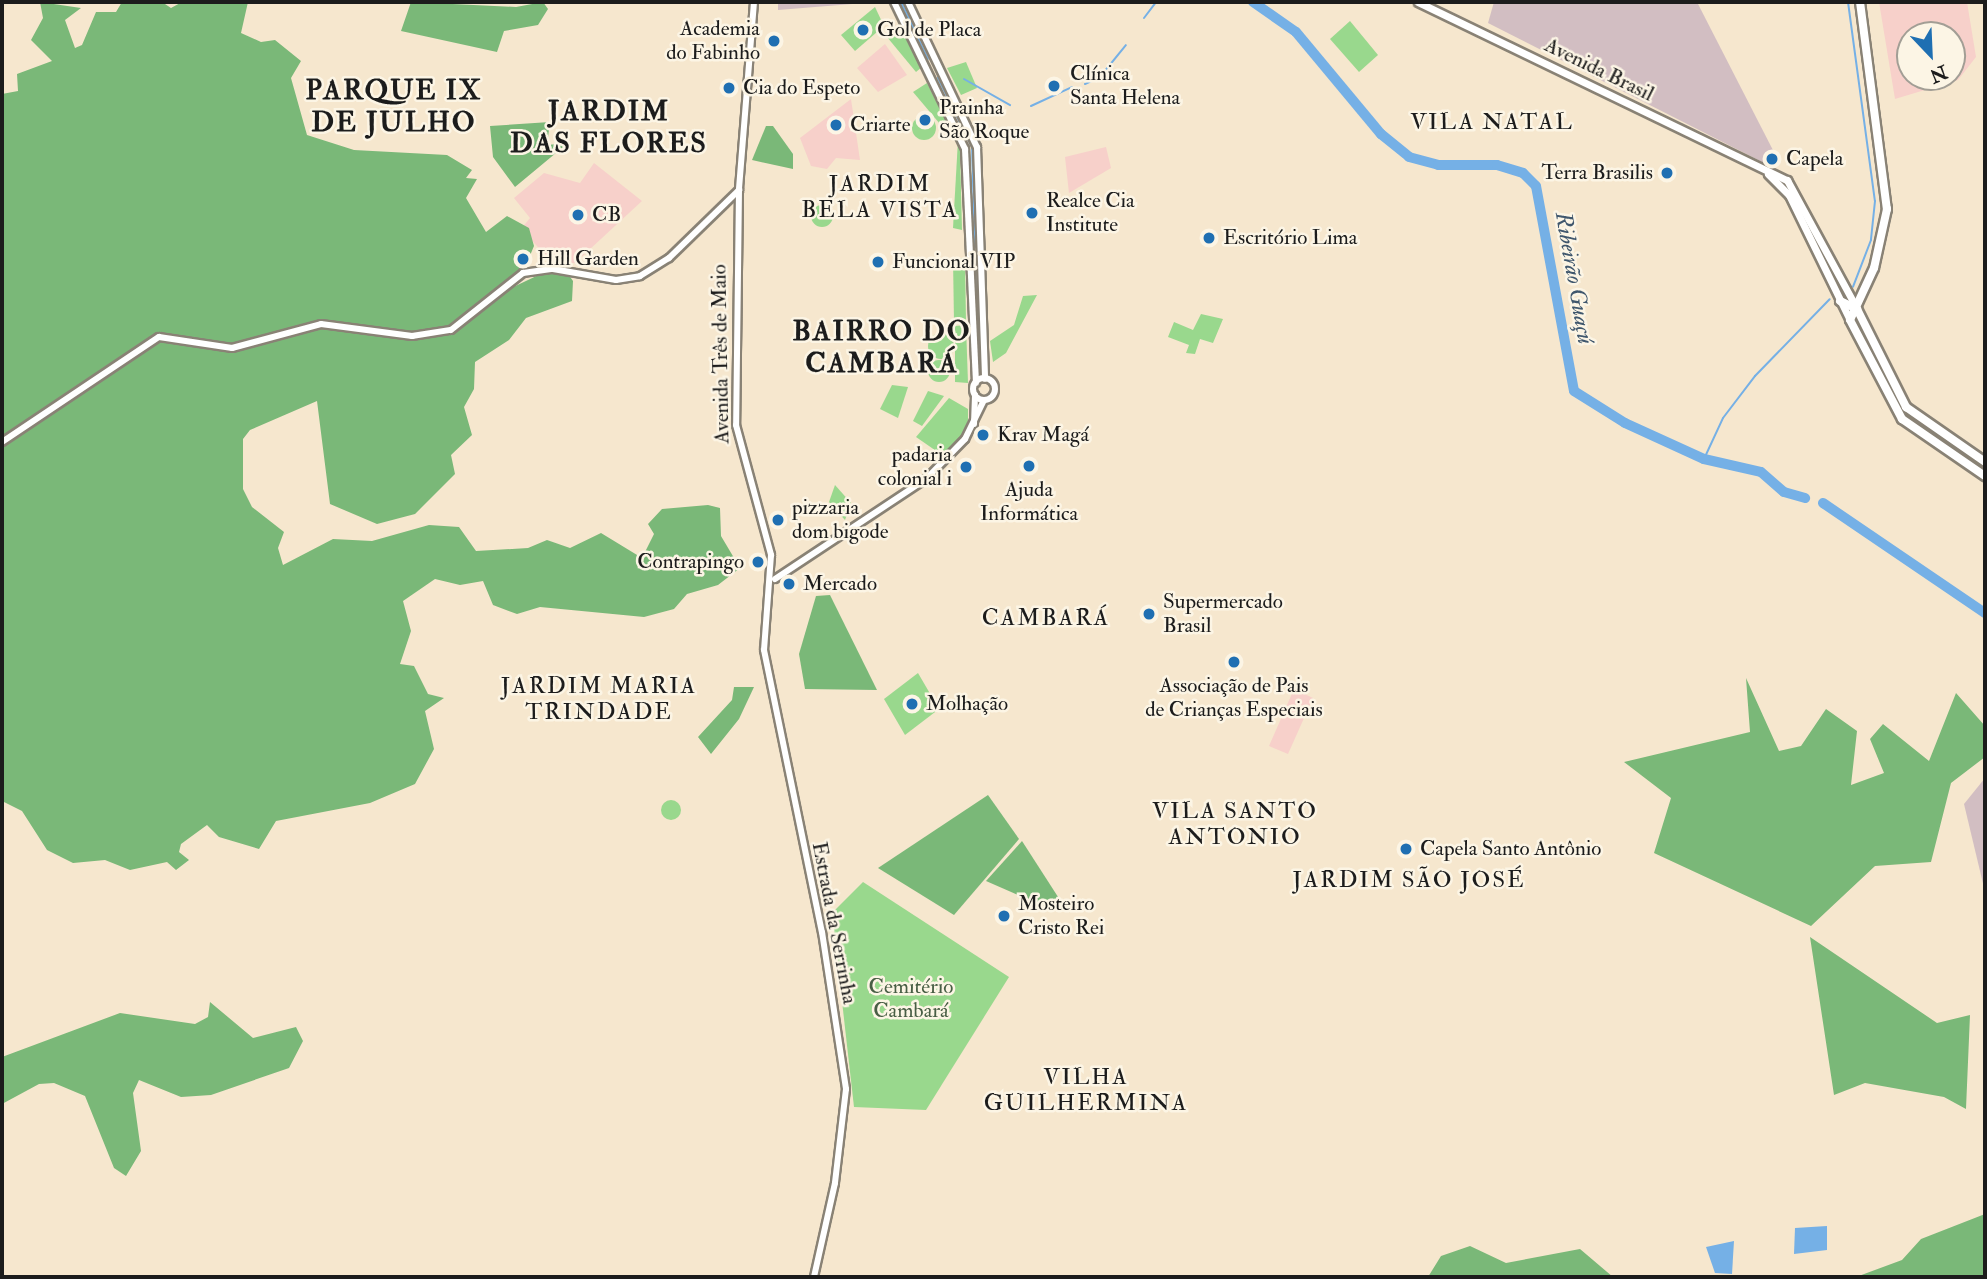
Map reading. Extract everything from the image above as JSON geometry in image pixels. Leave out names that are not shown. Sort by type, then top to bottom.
[{"type":"highway","points":[[1860,2],[1887,209],[1874,268],[1850,320],[1902,419],[1985,476]]},
{"type":"highway","points":[[1840,300],[1857,309],[1906,407],[1985,462]]},
{"type":"main road","name":"Avenida Brasil","points":[[1418,2],[1765,171]]},
{"type":"main road","points":[[1765,171],[1797,190],[1857,309]]},
{"type":"main road","points":[[1765,171],[1789,195],[1850,320]]},
{"type":"street","name":"Avenida Três de Maio","points":[[754,2],[738,213],[736,425],[775,579],[764,650],[797,824]]},
{"type":"street","points":[[894,2],[965,149],[976,383],[974,424]]},
{"type":"street","points":[[775,579],[904,498],[948,459],[974,424],[984,400],[994,391],[985,379],[977,147],[908,2]]},
{"type":"street","points":[[2,442],[159,337],[232,348],[321,324],[392,336],[451,330],[523,273],[568,271],[616,280],[640,276],[739,190]]},
{"type":"street","points":[[728,200],[735,199],[738,213]]},
{"type":"street","points":[[976,383],[985,379]]},
{"type":"street","points":[[975,396],[984,400]]},
{"type":"street","name":"Estrada da Serrinha","points":[[797,824],[846,1089],[835,1183],[814,1277]]},
{"type":"shaded area","points":[[778,2],[877,2],[778,10]]},
{"type":"shaded area","points":[[1494,2],[1697,2],[1778,160],[1772,167],[1488,23]]},
{"type":"shaded area","points":[[1879,2],[1967,2],[1976,57],[1966,70],[1966,21],[1896,21],[1896,91],[1922,91],[1895,99]]},
{"type":"shaded area","points":[[885,44],[907,75],[878,92],[857,68]]},
{"type":"shaded area","name":"Criarte","points":[[851,99],[860,160],[836,158],[827,169],[811,166],[800,138]]},
{"type":"shaded area","points":[[1106,147],[1111,168],[1069,193],[1065,157]]},
{"type":"shaded area","name":"CB","points":[[594,163],[642,201],[575,263],[552,262],[521,229],[530,218],[514,198],[544,173],[580,183]]},
{"type":"shaded area","points":[[1294,689],[1313,698],[1288,754],[1269,746]]},
{"type":"shaded area","points":[[1985,778],[1985,892],[1964,804]]},
{"type":"green space","points":[[40,2],[81,8],[65,20],[75,48],[82,45],[96,12],[116,12],[122,2],[162,2],[171,8],[182,2],[248,2],[241,33],[261,42],[275,40],[301,61],[291,78],[307,135],[354,150],[447,155],[472,170],[466,178],[477,179],[466,198],[486,232],[507,216],[529,228],[534,246],[526,265],[492,297],[547,271],[568,274],[573,281],[572,301],[526,318],[509,340],[475,362],[474,389],[464,407],[472,435],[451,455],[455,474],[415,514],[377,524],[330,504],[317,401],[250,430],[243,439],[243,489],[252,507],[284,532],[278,548],[283,565],[333,539],[372,541],[429,525],[459,527],[476,551],[528,548],[547,540],[570,548],[601,533],[642,558],[654,534],[648,524],[662,509],[708,505],[720,508],[721,536],[740,568],[718,585],[687,594],[674,609],[644,617],[540,607],[517,614],[493,605],[483,581],[460,585],[435,579],[403,601],[411,631],[400,664],[414,666],[428,694],[444,698],[425,711],[434,749],[415,784],[370,803],[276,821],[259,849],[219,837],[207,825],[181,844],[179,852],[189,860],[176,870],[167,862],[130,870],[105,860],[73,863],[47,850],[22,811],[2,801],[2,94],[18,91],[17,74],[52,61],[31,40],[43,18]]},
{"type":"green space","points":[[411,2],[516,7],[543,2],[548,9],[538,25],[504,31],[497,52],[401,31]]},
{"type":"green space","name":"Gol de Placa","points":[[875,7],[884,26],[855,51],[841,35]]},
{"type":"green space","points":[[1350,21],[1378,55],[1359,72],[1330,39]]},
{"type":"green space","points":[[900,25],[922,67],[916,72],[887,37]]},
{"type":"green space","points":[[966,62],[977,88],[961,95],[947,68]]},
{"type":"green space","points":[[927,83],[946,120],[940,124],[913,92]]},
{"type":"green space","name":"Prainha São Roque","points":[[924,116],[933,119],[936,128],[933,137],[924,140],[915,137],[912,128],[915,119]]},
{"type":"green space","points":[[550,122],[547,145],[568,143],[515,187],[493,157],[490,126]]},
{"type":"green space","points":[[766,126],[773,126],[793,154],[793,169],[752,160]]},
{"type":"green space","points":[[958,140],[960,151],[962,230],[953,228]]},
{"type":"green space","points":[[822,205],[830,208],[833,216],[830,224],[822,227],[814,224],[811,216],[814,208]]},
{"type":"green space","points":[[965,258],[966,323],[954,323],[953,259]]},
{"type":"green space","points":[[1037,295],[1006,353],[993,362],[990,341],[1014,325],[1023,296]]},
{"type":"green space","points":[[1201,314],[1223,319],[1213,343],[1200,339],[1195,354],[1186,353],[1189,345],[1168,337],[1174,322],[1193,330]]},
{"type":"green space","points":[[966,325],[968,383],[955,382],[955,326]]},
{"type":"green space","points":[[941,333],[950,337],[954,346],[950,355],[941,359],[932,355],[928,346],[932,337]]},
{"type":"green space","points":[[939,360],[947,363],[950,371],[947,379],[939,382],[931,379],[928,371],[931,363]]},
{"type":"green space","points":[[892,385],[908,387],[898,418],[880,409]]},
{"type":"green space","points":[[928,391],[944,396],[922,426],[913,421]]},
{"type":"green space","points":[[949,398],[968,409],[968,420],[964,438],[942,455],[916,437]]},
{"type":"green space","points":[[835,485],[851,503],[845,520],[829,502]]},
{"type":"green space","points":[[830,595],[877,690],[805,689],[799,654],[816,596]]},
{"type":"green space","name":"Molhação","points":[[918,673],[939,709],[905,735],[884,699]]},
{"type":"green space","points":[[1746,678],[1779,751],[1801,746],[1826,709],[1857,731],[1851,785],[1884,773],[1870,739],[1883,724],[1929,761],[1956,693],[1985,726],[1985,757],[1951,783],[1931,862],[1875,866],[1811,926],[1654,853],[1671,798],[1624,762],[1750,732]]},
{"type":"green space","points":[[734,687],[754,687],[739,719],[711,754],[698,737],[732,700]]},
{"type":"green space","points":[[988,795],[1019,839],[954,915],[878,868]]},
{"type":"green space","points":[[667,800],[675,800],[681,810],[675,820],[667,820],[661,814],[661,806]]},
{"type":"green space","points":[[1022,841],[1060,900],[1052,910],[986,881]]},
{"type":"green space","name":"Cemitério Cambará","points":[[863,882],[1009,977],[926,1110],[854,1107],[832,913]]},
{"type":"green space","points":[[1810,937],[1937,1023],[1970,1015],[1966,1109],[1944,1097],[1865,1083],[1834,1095]]},
{"type":"green space","points":[[210,1002],[253,1038],[296,1027],[303,1041],[289,1068],[211,1095],[181,1097],[139,1080],[133,1093],[141,1151],[126,1176],[114,1168],[85,1096],[54,1083],[39,1084],[2,1104],[2,1057],[120,1013],[195,1024],[208,1017]]},
{"type":"green space","points":[[1985,1214],[1985,1277],[1856,1277],[1902,1260],[1921,1239]]},
{"type":"green space","points":[[1470,1246],[1506,1263],[1580,1249],[1613,1277],[1428,1277],[1441,1256]]},
{"type":"water","points":[[1827,1226],[1827,1250],[1794,1254],[1795,1228]]},
{"type":"water","points":[[1734,1241],[1732,1274],[1715,1273],[1706,1247]]},
{"type":"waterway","points":[[901,2],[928,59]]},
{"type":"waterway","points":[[1144,18],[1156,2]]},
{"type":"waterway","name":"Ribeirão Guaçú","points":[[1253,2],[1296,32],[1381,134],[1409,157],[1438,165],[1497,165],[1523,173],[1536,186],[1574,391],[1625,423],[1704,459],[1761,472],[1784,492],[1805,498]]},
{"type":"waterway","points":[[1848,2],[1875,201],[1871,240],[1853,287]]},
{"type":"waterway","points":[[1085,84],[1100,77],[1126,45]]},
{"type":"waterway","points":[[938,78],[972,147],[975,247]]},
{"type":"waterway","points":[[964,79],[1010,105]]},
{"type":"waterway","points":[[1031,106],[1072,87]]},
{"type":"waterway","points":[[975,264],[978,357]]},
{"type":"waterway","points":[[1704,459],[1723,418],[1755,376],[1830,299]]},
{"type":"waterway","name":"Ribeirão Guaçú","points":[[1823,503],[1985,613]]},
{"type":"place","name":"Gol de Placa","points":[[863,30]]},
{"type":"place","name":"Academia do Fabinho","points":[[774,41]]},
{"type":"place","name":"Clínica Santa Helena","points":[[1054,86]]},
{"type":"place","name":"Cia do Espeto","points":[[729,88]]},
{"type":"place","name":"Prainha São Roque","points":[[925,120]]},
{"type":"place","name":"Criarte","points":[[836,125]]},
{"type":"place","name":"Capela","points":[[1772,159]]},
{"type":"place","name":"Terra Brasilis","points":[[1667,173]]},
{"type":"place","name":"Realce Cia Institute","points":[[1032,213]]},
{"type":"place","name":"CB","points":[[578,215]]},
{"type":"place","name":"Escritório Lima","points":[[1209,238]]},
{"type":"place","name":"Hill Garden","points":[[523,259]]},
{"type":"place","name":"Funcional VIP","points":[[878,262]]},
{"type":"place","name":"Krav Magá","points":[[983,435]]},
{"type":"place","name":"Ajuda Informática","points":[[1029,466]]},
{"type":"place","name":"padaria colonial i","points":[[966,467]]},
{"type":"place","name":"pizzaria dom bigode","points":[[778,520]]},
{"type":"place","name":"Contrapingo","points":[[758,562]]},
{"type":"place","name":"Mercado","points":[[789,584]]},
{"type":"place","name":"Supermercado Brasil","points":[[1149,614]]},
{"type":"place","name":"Associação de Pais de Crianças Especiais","points":[[1234,662]]},
{"type":"place","name":"Molhação","points":[[912,704]]},
{"type":"place","name":"Capela Santo Antônio","points":[[1406,849]]},
{"type":"place","name":"Mosteiro Cristo Rei","points":[[1004,916]]},
{"type":"district","name":"PARQUE IX DE JULHO","points":[[394,107]]},
{"type":"district","name":"VILA NATAL","points":[[1492,122]]},
{"type":"district","name":"JARDIM DAS FLORES","points":[[609,128]]},
{"type":"district","name":"JARDIM BELA VISTA","points":[[880,197]]},
{"type":"district","name":"BAIRRO DO CAMBARÁ","points":[[882,348]]},
{"type":"district","name":"CAMBARÁ","points":[[1046,618]]},
{"type":"district","name":"JARDIM MARIA TRINDADE","points":[[599,699]]},
{"type":"district","name":"VILA SANTO ANTONIO","points":[[1235,824]]},
{"type":"district","name":"JARDIM SÃO JOSÉ","points":[[1409,880]]},
{"type":"district","name":"VILHA GUILHERMINA","points":[[1086,1090]]}]
